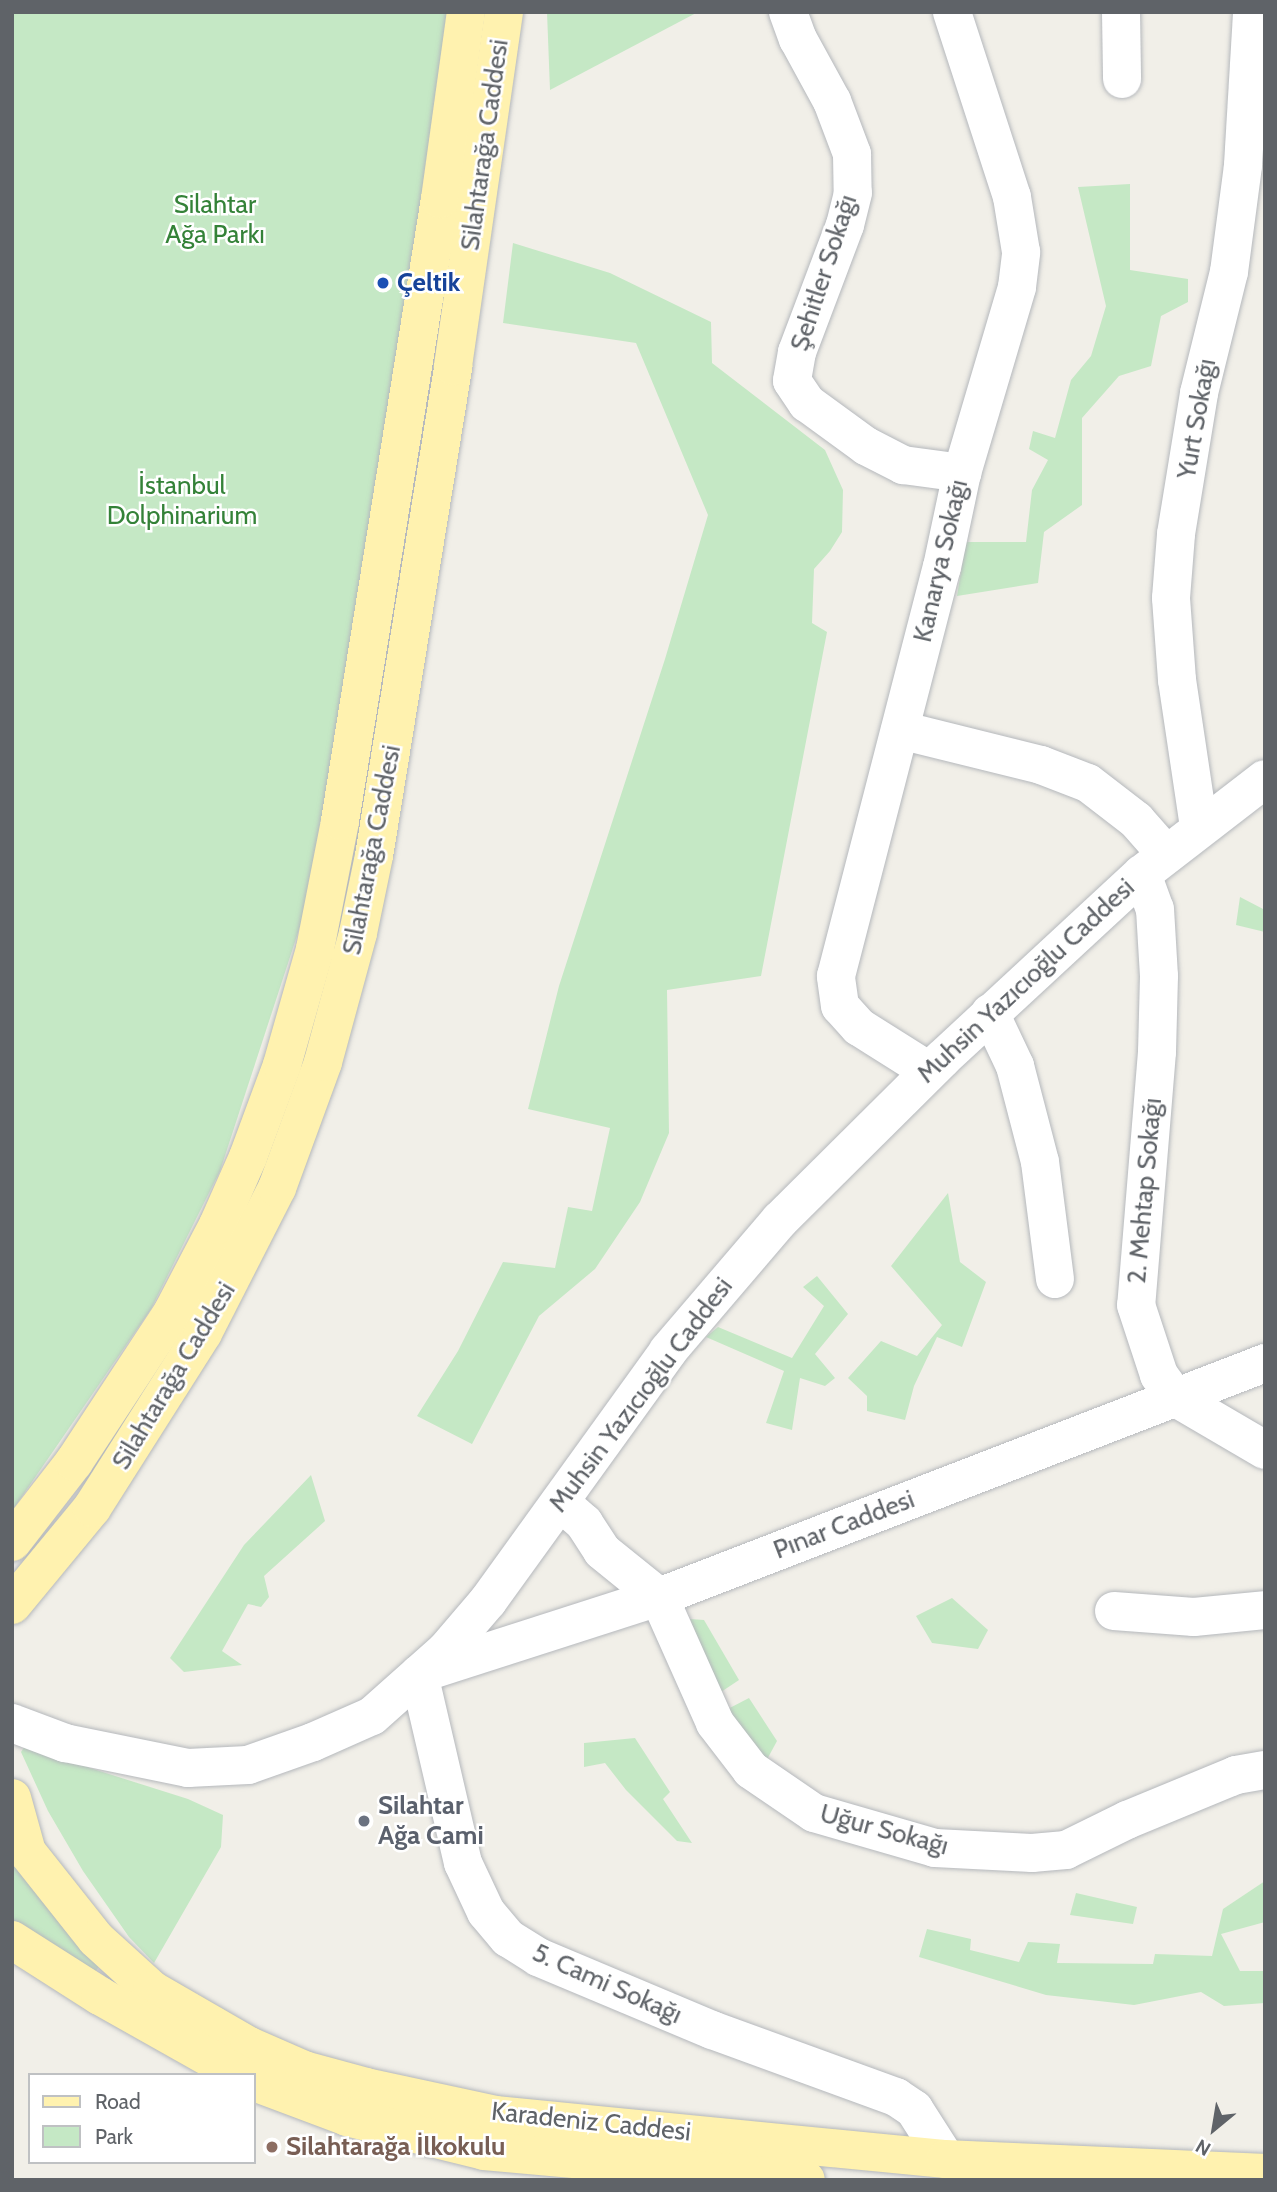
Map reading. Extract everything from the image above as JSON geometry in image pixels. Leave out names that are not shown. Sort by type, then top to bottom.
[{"type":"main road","name":"Silahtarağa Caddesi","points":[[12,1542],[74,1462],[173,1311],[238,1180],[282,1065],[315,949],[340,821],[440,199],[466,12]]},
{"type":"main road","name":"Silahtarağa Caddesi","points":[[12,1605],[92,1508],[203,1334],[277,1188],[327,1050],[358,933],[374,856],[453,366],[504,12]]},
{"type":"main road","points":[[12,1798],[20,1843]]},
{"type":"main road","name":"Karadeniz Caddesi","points":[[20,1843],[96,1939],[152,1990],[204,2023],[304,2070],[366,2087],[495,2115],[946,2159],[1265,2173]]},
{"type":"main road","points":[[12,1940],[100,1996],[236,2073]]},
{"type":"main road","name":"Karadeniz Caddesi","points":[[256,2083],[347,2117],[484,2151],[702,2175],[795,2179]]},
{"type":"street","name":"Şehitler Sokağı","points":[[788,12],[798,39],[832,101],[852,154],[853,192],[845,225],[797,352],[792,380],[807,403],[866,446],[904,465],[962,473]]},
{"type":"street","name":"Kanarya Sokağı","points":[[929,1071],[859,1027],[840,1006],[836,976],[942,567],[962,473],[1017,288],[1021,252],[1012,197],[952,12]]},
{"type":"street","points":[[1121,12],[1122,79]]},
{"type":"street","name":"Yurt Sokağı","points":[[1199,827],[1177,680],[1171,598],[1176,534],[1199,393],[1229,272],[1243,165],[1252,12]]},
{"type":"street","points":[[900,730],[1041,765],[1088,783],[1136,820],[1154,864]]},
{"type":"street","name":"Muhsin Yazıcıoğlu Caddesi","points":[[12,1723],[65,1743],[188,1769],[248,1765],[313,1742],[372,1716],[446,1650],[488,1601],[668,1351],[764,1238],[990,1013],[1154,864],[1265,779]]},
{"type":"street","name":"2. Mehtap Sokağı","points":[[1154,864],[1159,976],[1157,1052],[1136,1305],[1160,1375],[1176,1398],[1265,1450]]},
{"type":"street","points":[[990,1013],[1015,1066],[1040,1162],[1055,1279]]},
{"type":"street","name":"Pınar Caddesi","points":[[419,1674],[659,1597],[1265,1363]]},
{"type":"street","name":"Uğur Sokağı","points":[[560,1502],[584,1523],[602,1551],[659,1597],[715,1723],[751,1770],[814,1813],[862,1829],[934,1847],[962,1851],[1032,1853],[1066,1850],[1127,1820],[1236,1775],[1265,1770]]},
{"type":"street","points":[[1114,1611],[1194,1617],[1265,1611]]},
{"type":"street","name":"5. Cami Sokağı","points":[[419,1674],[463,1863],[486,1912],[508,1938],[538,1957],[712,2030],[896,2097],[914,2109],[946,2159]]},
{"type":"green space","name":"Silahtar Ağa Parkı","points":[[12,12],[447,12],[441,88],[309,899],[220,1171],[151,1309],[12,1511]]},
{"type":"green space","points":[[547,12],[698,12],[550,90]]},
{"type":"green space","points":[[1130,184],[1130,270],[1188,279],[1188,302],[1161,316],[1151,366],[1119,376],[1082,418],[1082,505],[1044,532],[1038,583],[957,596],[966,542],[1026,542],[1032,490],[1048,460],[1029,449],[1033,431],[1055,438],[1071,380],[1091,356],[1106,306],[1078,187]]},
{"type":"green space","points":[[513,243],[610,273],[711,322],[712,363],[825,450],[843,490],[842,532],[814,569],[812,623],[827,632],[761,976],[667,990],[669,1133],[640,1202],[595,1269],[539,1316],[472,1444],[417,1416],[458,1351],[503,1262],[555,1268],[568,1207],[592,1211],[610,1128],[528,1109],[559,986],[665,659],[708,515],[636,343],[503,323]]},
{"type":"green space","points":[[1240,897],[1265,910],[1265,932],[1236,925]]},
{"type":"green space","points":[[948,1193],[960,1262],[986,1282],[962,1347],[937,1337],[914,1386],[905,1420],[867,1411],[867,1396],[848,1378],[881,1341],[917,1356],[942,1325],[891,1266]]},
{"type":"green space","points":[[817,1276],[848,1314],[815,1354],[835,1378],[825,1386],[800,1378],[792,1430],[766,1423],[784,1371],[706,1337],[718,1327],[792,1358],[824,1306],[803,1287]]},
{"type":"green space","points":[[311,1475],[325,1521],[264,1576],[269,1597],[261,1607],[248,1604],[222,1651],[242,1665],[184,1672],[170,1658],[244,1545]]},
{"type":"green space","points":[[952,1598],[988,1630],[978,1649],[932,1643],[916,1616]]},
{"type":"green space","points":[[690,1619],[704,1620],[739,1680],[718,1694]]},
{"type":"green space","points":[[749,1698],[777,1741],[764,1765],[722,1712]]},
{"type":"green space","points":[[635,1738],[670,1792],[663,1799],[692,1843],[677,1841],[626,1790],[605,1763],[584,1767],[584,1743]]},
{"type":"green space","points":[[25,1746],[57,1751],[90,1768],[188,1799],[223,1815],[221,1847],[154,1963],[129,1937],[83,1871],[48,1811],[21,1752]]},
{"type":"green space","points":[[12,1864],[100,1965],[93,1975],[12,1925]]},
{"type":"green space","points":[[1265,1881],[1265,1922],[1221,1934],[1240,1971],[1265,1971],[1265,2003],[1224,2006],[1201,1992],[1134,2005],[1046,1995],[919,1957],[927,1929],[971,1939],[970,1950],[1019,1962],[1028,1942],[1060,1944],[1057,1963],[1153,1964],[1155,1954],[1212,1956],[1223,1909]]},
{"type":"green space","points":[[1076,1893],[1137,1907],[1133,1924],[1070,1915]]},
{"type":"place","name":"Çeltik","points":[[383,283]]},
{"type":"place","name":"Silahtar Ağa Cami","points":[[364,1821]]},
{"type":"place","name":"Silahtarağa İlkokulu","points":[[272,2147]]},
{"type":"park label","name":"İstanbul Dolphinarium","points":[[182,501]]}]
